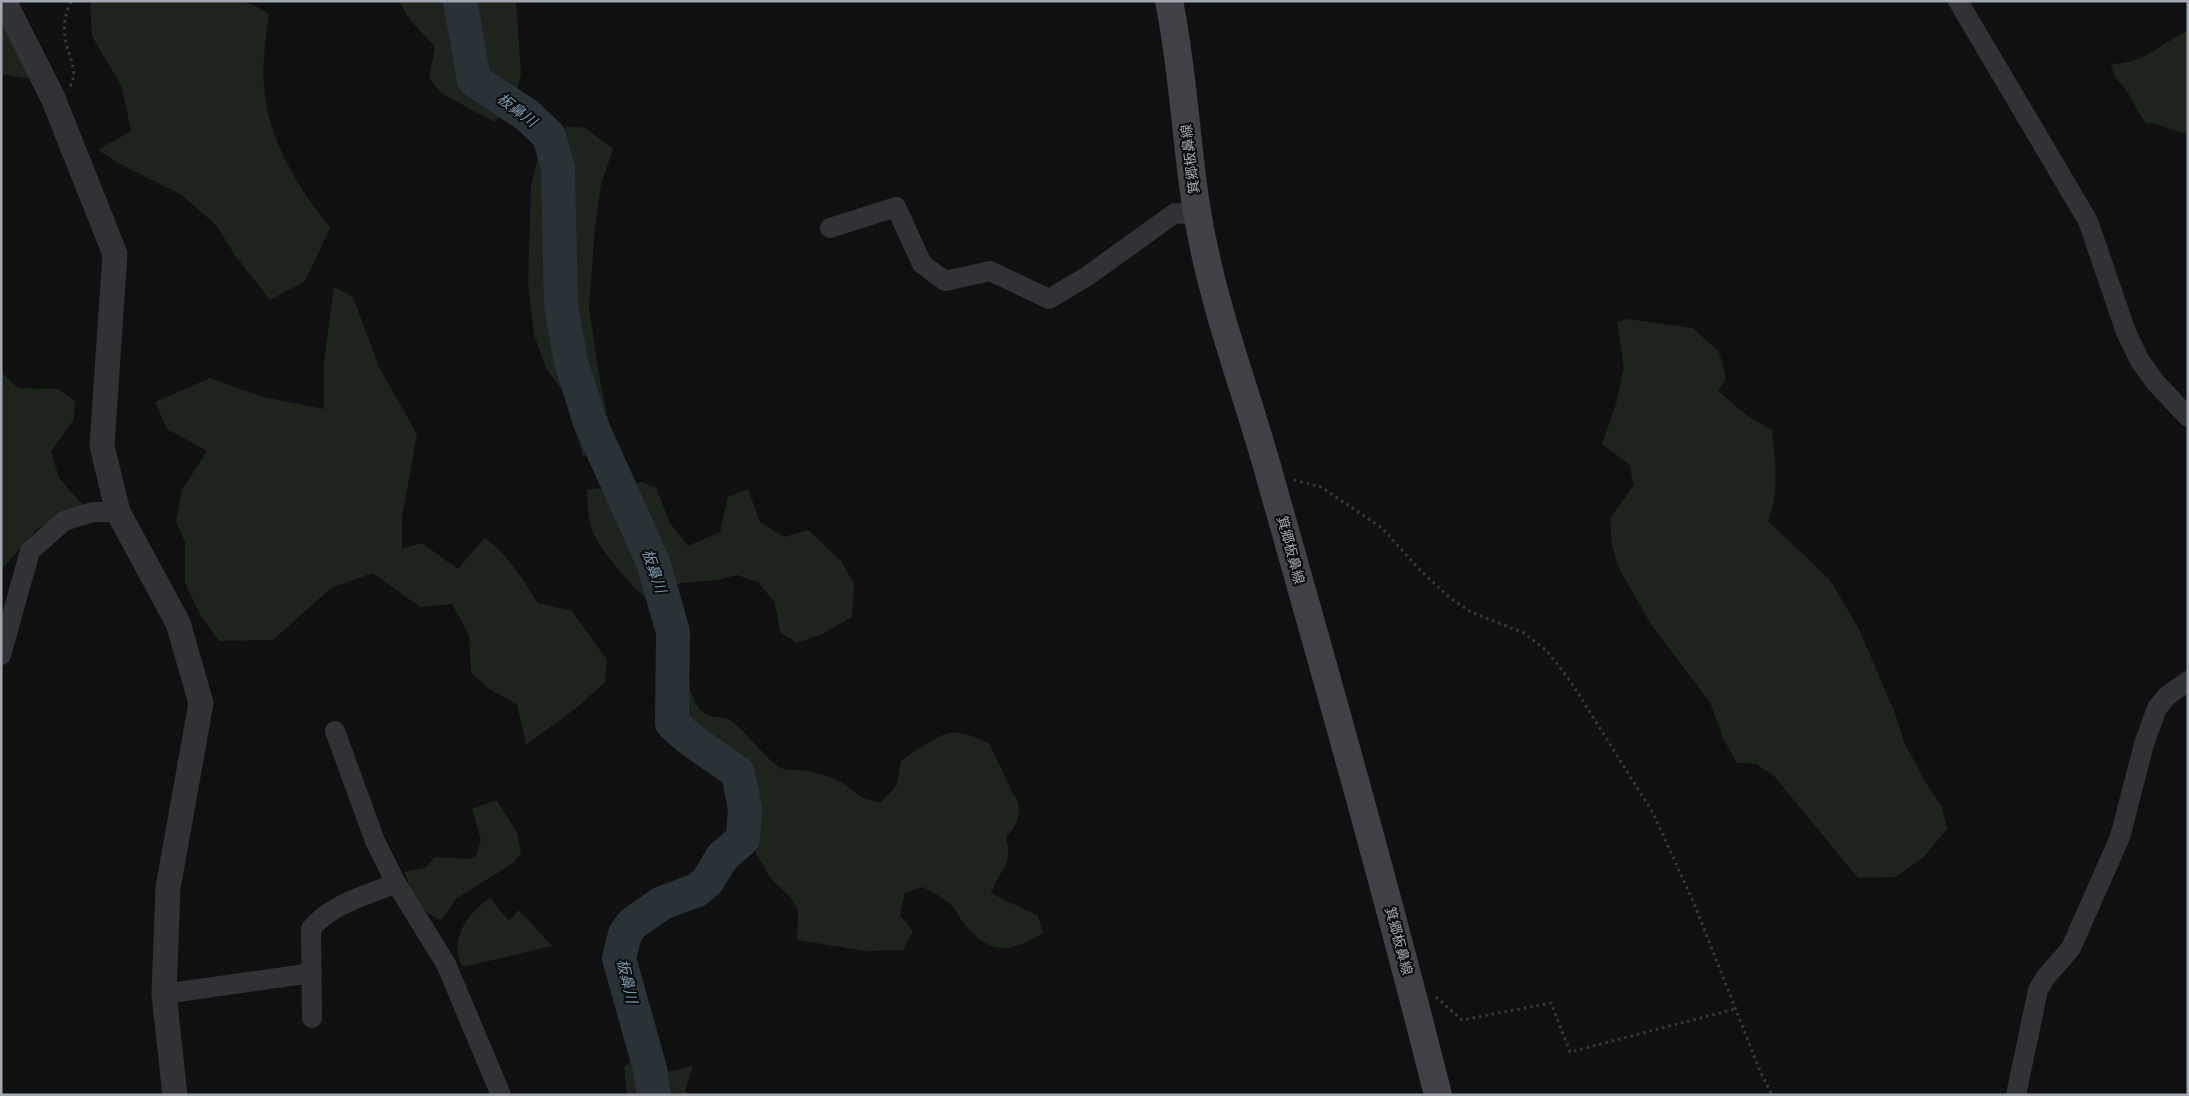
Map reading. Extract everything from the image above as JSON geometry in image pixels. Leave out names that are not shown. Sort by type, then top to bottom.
[{"type":"main road","name":"箕郷板鼻線","points":[[1169,1],[1179,49],[1191,172],[1204,248],[1224,323],[1269,474],[1411,987],[1438,1095]]},
{"type":"street","points":[[4,1],[53,98],[115,254],[102,446],[118,512],[178,623],[201,703],[168,888],[164,994],[175,1095]]},
{"type":"street","points":[[1958,1],[2088,221],[2126,332],[2140,361],[2155,382],[2188,416]]},
{"type":"street","points":[[830,228],[896,207],[922,264],[945,281],[990,271],[1049,300],[1086,277],[1175,213],[1198,215]]},
{"type":"street","points":[[1,655],[30,551],[64,521],[93,512],[118,512]]},
{"type":"street","points":[[2016,1095],[2038,990],[2045,978],[2072,948],[2120,837],[2144,744],[2157,708],[2167,696],[2188,681]]},
{"type":"street","points":[[335,731],[375,841],[396,883],[446,964],[501,1095]]},
{"type":"street","points":[[312,1018],[310,929],[319,918],[340,906],[396,883]]},
{"type":"street","points":[[164,994],[312,973]]},
{"type":"path","points":[[53,98],[71,85],[74,78],[64,34],[65,20],[71,1]]},
{"type":"path","points":[[1269,474],[1321,487],[1336,496],[1356,513],[1382,528],[1419,569],[1449,597],[1471,612],[1524,633],[1547,651],[1571,682],[1653,813],[1693,902],[1760,1071],[1772,1095]]},
{"type":"path","points":[[1411,987],[1430,991],[1462,1020],[1551,1003],[1570,1052],[1735,1009]]},
{"type":"shaded area","points":[[90,1],[236,1],[254,5],[269,14],[265,50],[264,87],[272,126],[286,162],[330,228],[305,281],[270,300],[234,254],[217,226],[182,195],[120,164],[98,150],[131,131],[122,87],[92,36]]},
{"type":"shaded area","points":[[399,1],[516,1],[521,73],[515,98],[494,122],[441,93],[429,78],[435,47],[410,20]]},
{"type":"shaded area","points":[[1,21],[31,79],[1,74]]},
{"type":"shaded area","points":[[2188,31],[2188,133],[2157,124],[2146,123],[2116,77],[2111,64],[2124,63],[2144,57]]},
{"type":"shaded area","points":[[567,126],[585,128],[613,149],[601,184],[595,228],[589,307],[597,364],[614,450],[583,456],[562,390],[546,368],[534,335],[528,283],[531,186],[541,146]]},
{"type":"shaded area","points":[[334,287],[353,297],[379,367],[417,434],[402,518],[402,549],[422,543],[458,569],[485,538],[508,560],[521,576],[538,603],[572,611],[607,660],[605,682],[579,706],[526,745],[517,704],[489,689],[471,673],[469,635],[452,604],[420,607],[373,573],[331,588],[273,640],[219,641],[200,614],[185,583],[185,542],[176,521],[182,490],[207,451],[167,429],[155,402],[210,378],[263,397],[324,409],[324,362]]},
{"type":"shaded area","points":[[1628,319],[1693,328],[1719,352],[1726,378],[1718,391],[1746,415],[1772,430],[1775,487],[1772,510],[1768,521],[1830,580],[1859,629],[1895,713],[1904,742],[1926,783],[1942,807],[1947,829],[1923,858],[1895,877],[1858,878],[1774,776],[1756,764],[1737,763],[1723,738],[1710,702],[1652,626],[1620,570],[1612,546],[1610,518],[1634,485],[1629,464],[1602,444],[1616,404],[1624,368],[1617,322]]},
{"type":"shaded area","points":[[1,372],[18,388],[58,389],[75,401],[74,419],[51,451],[59,478],[85,508],[38,528],[1,570]]},
{"type":"shaded area","points":[[641,482],[656,488],[670,523],[688,546],[720,532],[728,497],[748,489],[760,522],[784,537],[808,530],[841,561],[854,584],[852,617],[822,634],[797,643],[780,632],[775,603],[758,582],[737,575],[717,580],[681,583],[646,598],[631,584],[606,553],[593,533],[588,516],[587,490]]},
{"type":"shaded area","points":[[678,616],[688,681],[699,708],[707,715],[730,720],[766,756],[782,769],[809,771],[830,777],[841,782],[864,798],[881,802],[897,785],[901,761],[932,740],[945,734],[960,733],[989,743],[1016,798],[1019,810],[1017,821],[1006,837],[1008,847],[1007,861],[991,893],[1038,916],[1043,933],[1020,945],[1000,948],[991,946],[973,933],[949,903],[923,887],[905,893],[900,915],[913,931],[903,950],[865,951],[797,940],[798,911],[791,898],[771,879],[756,854],[756,794],[752,772],[714,741],[686,722],[674,699],[664,650],[664,618]]},
{"type":"shaded area","points":[[496,800],[517,832],[521,853],[513,863],[456,899],[441,920],[433,916],[421,907],[417,901],[404,872],[425,868],[435,857],[469,859],[476,856],[481,840],[472,809]]},
{"type":"shaded area","points":[[490,898],[509,921],[519,910],[552,946],[463,967],[457,947],[462,928],[474,911]]},
{"type":"shaded area","points":[[636,1057],[645,1077],[693,1066],[685,1091],[689,1095],[627,1095],[624,1067]]},
{"type":"waterway","name":"板鼻川","points":[[460,1],[474,80],[527,115],[549,136],[558,168],[561,306],[571,362],[590,422],[653,562],[673,632],[672,723],[695,743],[738,773],[745,808],[743,839],[722,857],[707,882],[697,890],[662,903],[632,924],[625,934],[619,958],[650,1069],[654,1095]]}]
